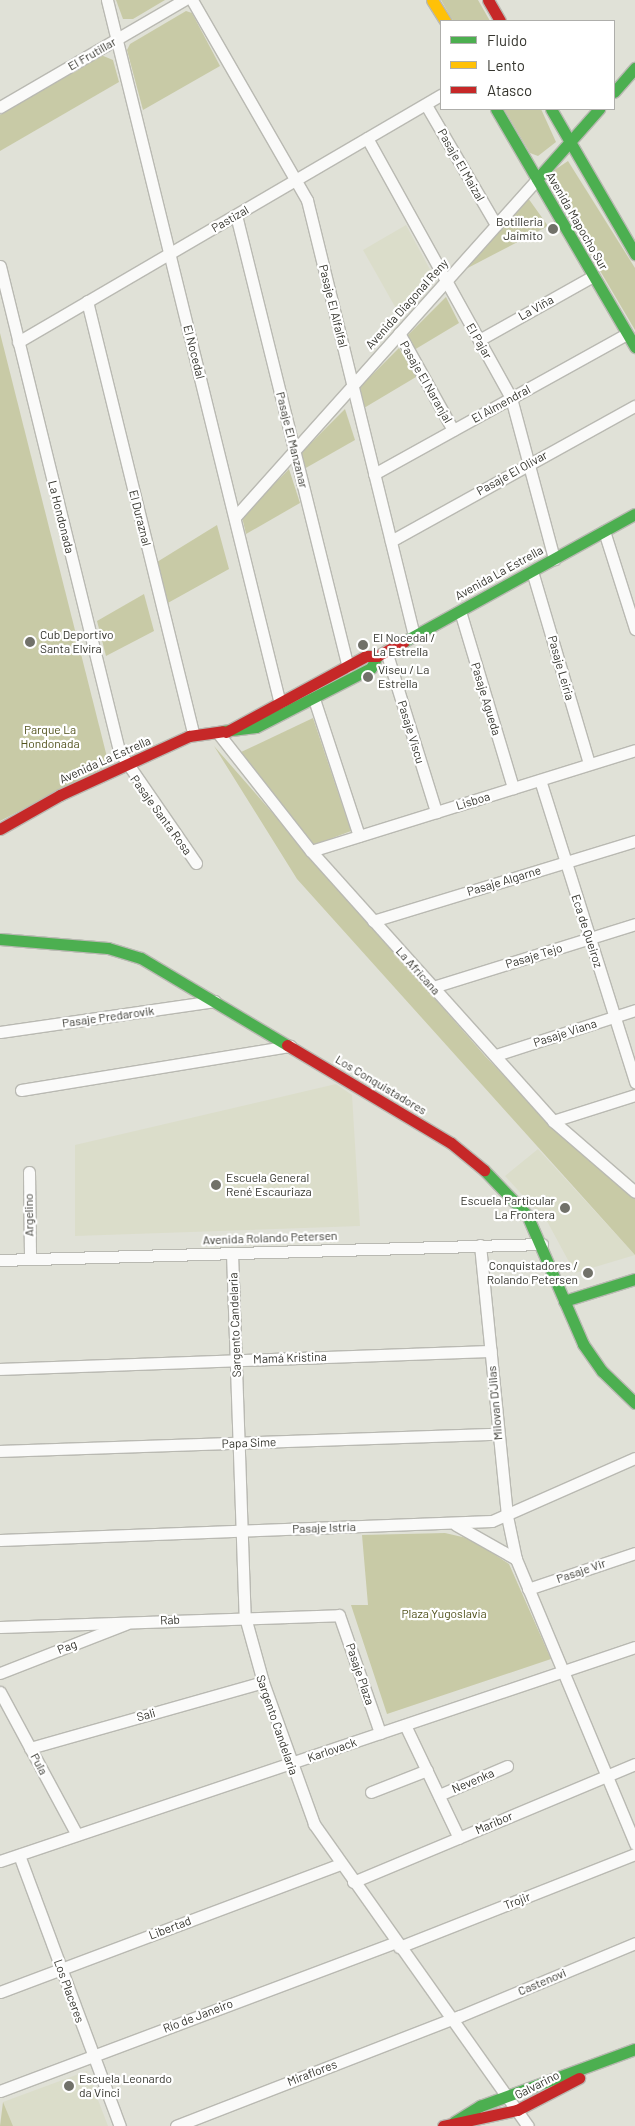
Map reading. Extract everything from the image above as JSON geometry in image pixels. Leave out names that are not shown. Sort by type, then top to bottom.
[{"type":"street","name":"El Nocedal","points":[[107,0],[280,704]]},
{"type":"street","name":"El Frutillar","points":[[0,107],[184,0]]},
{"type":"street","name":"Pasaje El Alfalfal","points":[[192,0],[307,200],[414,636]]},
{"type":"street","points":[[432,0],[443,20]]},
{"type":"street","points":[[488,0],[499,20]]},
{"type":"street","points":[[615,91],[635,68]]},
{"type":"street","name":"Pastizal","points":[[18,342],[440,97]]},
{"type":"street","name":"Pasaje El Maizal","points":[[426,104],[496,225]]},
{"type":"street","name":"Avenida Mapocho Sur","points":[[497,110],[635,347]]},
{"type":"street","points":[[552,110],[635,254]]},
{"type":"street","name":"Avenida Diagonal Reny","points":[[234,517],[598,110]]},
{"type":"street","name":"El Pajar","points":[[367,138],[448,278],[511,398],[554,559]]},
{"type":"street","name":"Pasaje El Manzanar","points":[[236,215],[348,666]]},
{"type":"street","name":"La Hondonada","points":[[0,266],[126,767]]},
{"type":"street","name":"La Viña","points":[[479,340],[593,276]]},
{"type":"street","name":"El Duraznal","points":[[87,301],[194,735]]},
{"type":"street","name":"Pasaje El Naranjal","points":[[399,333],[454,430]]},
{"type":"street","name":"El Almendral","points":[[374,474],[627,334]]},
{"type":"street","name":"Pasaje El Olivar","points":[[391,541],[635,406]]},
{"type":"street","name":"Avenida La Estrella","points":[[222,733],[280,704],[366,656],[382,654],[635,514]]},
{"type":"street","points":[[604,531],[635,629]]},
{"type":"street","name":"Pasaje Leiria","points":[[532,571],[589,764]]},
{"type":"street","name":"Pasaje Agueda","points":[[460,611],[513,788]]},
{"type":"street","name":"Avenida La Estrella","points":[[0,829],[60,795],[194,735],[222,733],[256,727],[314,699],[371,668],[382,654]]},
{"type":"street","name":"Pasaje Viscu","points":[[382,654],[436,812]]},
{"type":"street","points":[[314,699],[359,836]]},
{"type":"street","name":"La Africana","points":[[222,733],[311,851],[373,921],[496,1055],[553,1121],[635,1192]]},
{"type":"street","name":"Lisboa","points":[[311,851],[635,750]]},
{"type":"street","name":"Pasaje Santa Rosa","points":[[126,767],[196,863]]},
{"type":"street","name":"Eca de Queiroz","points":[[540,780],[635,1082]]},
{"type":"street","name":"Pasaje Algarne","points":[[373,921],[635,840]]},
{"type":"street","name":"Pasaje Tejo","points":[[433,987],[635,924]]},
{"type":"street","name":"Los Conquistadores","points":[[0,939],[133,954],[216,1001],[468,1156],[510,1193],[527,1214],[542,1244],[564,1301],[590,1357],[635,1402]]},
{"type":"street","name":"Pasaje Predarovik","points":[[0,1032],[216,1001]]},
{"type":"street","name":"Pasaje Viana","points":[[496,1055],[635,1010]]},
{"type":"street","points":[[21,1090],[290,1046]]},
{"type":"street","points":[[553,1121],[635,1095]]},
{"type":"street","name":"Argelino","points":[[29,1172],[30,1259]]},
{"type":"street","name":"Avenida Rolando Petersen","points":[[0,1260],[542,1244]]},
{"type":"street","name":"Milovan D'Jilas","points":[[480,1245],[507,1516],[516,1559],[635,1844]]},
{"type":"street","name":"Sargento Candelaria","points":[[232,1253],[245,1617],[263,1682],[309,1815],[340,1864],[398,1944],[449,2020],[506,2099],[518,2110],[528,2126]]},
{"type":"street","points":[[564,1301],[635,1279]]},
{"type":"street","name":"Mamá Kristina","points":[[0,1369],[490,1351]]},
{"type":"street","name":"Papa Sime","points":[[0,1451],[498,1434]]},
{"type":"street","name":"Pasaje Istria","points":[[0,1540],[455,1524],[507,1516],[635,1458]]},
{"type":"street","points":[[455,1524],[516,1559]]},
{"type":"street","name":"Pasaje Vir","points":[[528,1589],[635,1552]]},
{"type":"street","name":"Rab","points":[[0,1627],[339,1615]]},
{"type":"street","name":"Pasaje Plaza","points":[[339,1615],[380,1734]]},
{"type":"street","name":"Pag","points":[[0,1673],[135,1621]]},
{"type":"street","name":"Karlovack","points":[[0,1861],[635,1647]]},
{"type":"street","name":"Sali","points":[[30,1748],[263,1682]]},
{"type":"street","name":"Pula","points":[[0,1692],[78,1835]]},
{"type":"street","name":"Nevenka","points":[[405,1725],[459,1838]]},
{"type":"street","name":"Maribor","points":[[353,1882],[635,1764]]},
{"type":"street","name":"Nevenka","points":[[439,1796],[508,1766]]},
{"type":"street","points":[[372,1792],[427,1770]]},
{"type":"street","name":"Trojir","points":[[398,1944],[635,1854]]},
{"type":"street","name":"Los Placeres","points":[[19,1855],[120,2126]]},
{"type":"street","name":"Libertad","points":[[0,1992],[340,1864]]},
{"type":"street","name":"Castenovi","points":[[449,2020],[635,1943]]},
{"type":"street","name":"Río de Janeiro","points":[[0,2091],[398,1944]]},
{"type":"street","name":"Miraflores","points":[[176,2126],[449,2020]]},
{"type":"street","name":"Galvarino","points":[[448,2124],[506,2099],[635,2049]]},
{"type":"street","name":"Galvarino","points":[[448,2124],[518,2110],[598,2064]]},
{"type":"street","points":[[508,2126],[518,2110]]},
{"type":"street","points":[[479,2117],[488,2126]]},
{"type":"shaded area","points":[[406,225],[434,277],[398,312],[363,250]]},
{"type":"shaded area","name":"Escuela General René Escauriaza","points":[[336,1084],[352,1095],[360,1226],[75,1236],[75,1145]]},
{"type":"shaded area","name":"Escuela Particular La Frontera","points":[[538,1149],[635,1255],[575,1273],[548,1223],[505,1176]]},
{"type":"shaded area","name":"Escuela Leonardo da Vinci","points":[[87,2071],[108,2126],[13,2126],[3,2102]]},
{"type":"green space","points":[[116,0],[165,0],[133,19],[123,19]]},
{"type":"green space","points":[[441,0],[478,0],[489,20],[452,20]]},
{"type":"green space","points":[[186,11],[192,13],[220,66],[143,110],[127,50],[130,44]]},
{"type":"green space","points":[[101,55],[113,60],[119,82],[0,151],[0,115]]},
{"type":"green space","points":[[505,110],[541,110],[556,142],[538,156],[530,153]]},
{"type":"green space","points":[[568,161],[635,268],[635,330],[550,186],[550,173]]},
{"type":"green space","points":[[528,198],[548,226],[462,271]]},
{"type":"green space","points":[[446,297],[459,323],[414,350],[406,337]]},
{"type":"green space","name":"Parque La Hondonada","points":[[0,333],[109,765],[0,821]]},
{"type":"green space","points":[[399,348],[416,377],[364,408],[360,387]]},
{"type":"green space","points":[[345,409],[355,440],[304,469],[301,453]]},
{"type":"green space","points":[[289,469],[300,503],[246,534],[242,517]]},
{"type":"green space","points":[[217,525],[229,569],[166,604],[157,562]]},
{"type":"green space","points":[[144,594],[154,631],[106,656],[97,621]]},
{"type":"green space","points":[[313,718],[351,831],[314,845],[239,753]]},
{"type":"green space","points":[[214,746],[485,1056],[555,1129],[635,1198],[635,1255],[297,879]]},
{"type":"green space","name":"Plaza Yugoslavia","points":[[445,1533],[471,1539],[509,1564],[551,1659],[387,1714],[351,1605],[368,1605],[362,1535]]},
{"type":"green space","points":[[3,2102],[13,2126],[0,2126]]},
{"type":"traffic: fast","points":[[615,91],[635,68]]},
{"type":"traffic: fast","points":[[497,110],[635,347]]},
{"type":"traffic: fast","points":[[552,110],[635,254]]},
{"type":"traffic: fast","points":[[537,179],[598,110]]},
{"type":"traffic: fast","points":[[403,642],[635,514]]},
{"type":"traffic: fast","points":[[223,731],[256,727],[371,668],[377,656]]},
{"type":"traffic: fast","points":[[0,939],[108,948],[141,958],[287,1045]]},
{"type":"traffic: fast","points":[[484,1170],[527,1215],[583,1344],[602,1371],[635,1403]]},
{"type":"traffic: fast","points":[[564,1301],[635,1279]]},
{"type":"traffic: fast","points":[[454,2122],[480,2106],[635,2049]]},
{"type":"traffic: slow","points":[[432,0],[444,20]]},
{"type":"traffic: jam","points":[[488,0],[499,20]]},
{"type":"traffic: jam","points":[[226,732],[366,656],[377,656],[403,642]]},
{"type":"traffic: jam","points":[[0,829],[60,795],[189,736],[223,731]]},
{"type":"traffic: jam","points":[[287,1045],[451,1143],[484,1170]]},
{"type":"traffic: jam","points":[[443,2126],[517,2110],[579,2078]]},
{"type":"place","name":"Botilleria Jaimito","points":[[553,229]]},
{"type":"place","name":"Cub Deportivo Santa Elvira","points":[[30,642]]},
{"type":"place","name":"El Nocedal / La Estrella","points":[[363,645]]},
{"type":"place","name":"Viseu / La Estrella","points":[[368,677]]},
{"type":"place","name":"Escuela General René Escauriaza","points":[[216,1185]]},
{"type":"place","name":"Escuela Particular La Frontera","points":[[565,1208]]},
{"type":"place","name":"Conquistadores / Rolando Petersen","points":[[588,1273]]},
{"type":"place","name":"Escuela Leonardo da Vinci","points":[[69,2086]]}]
